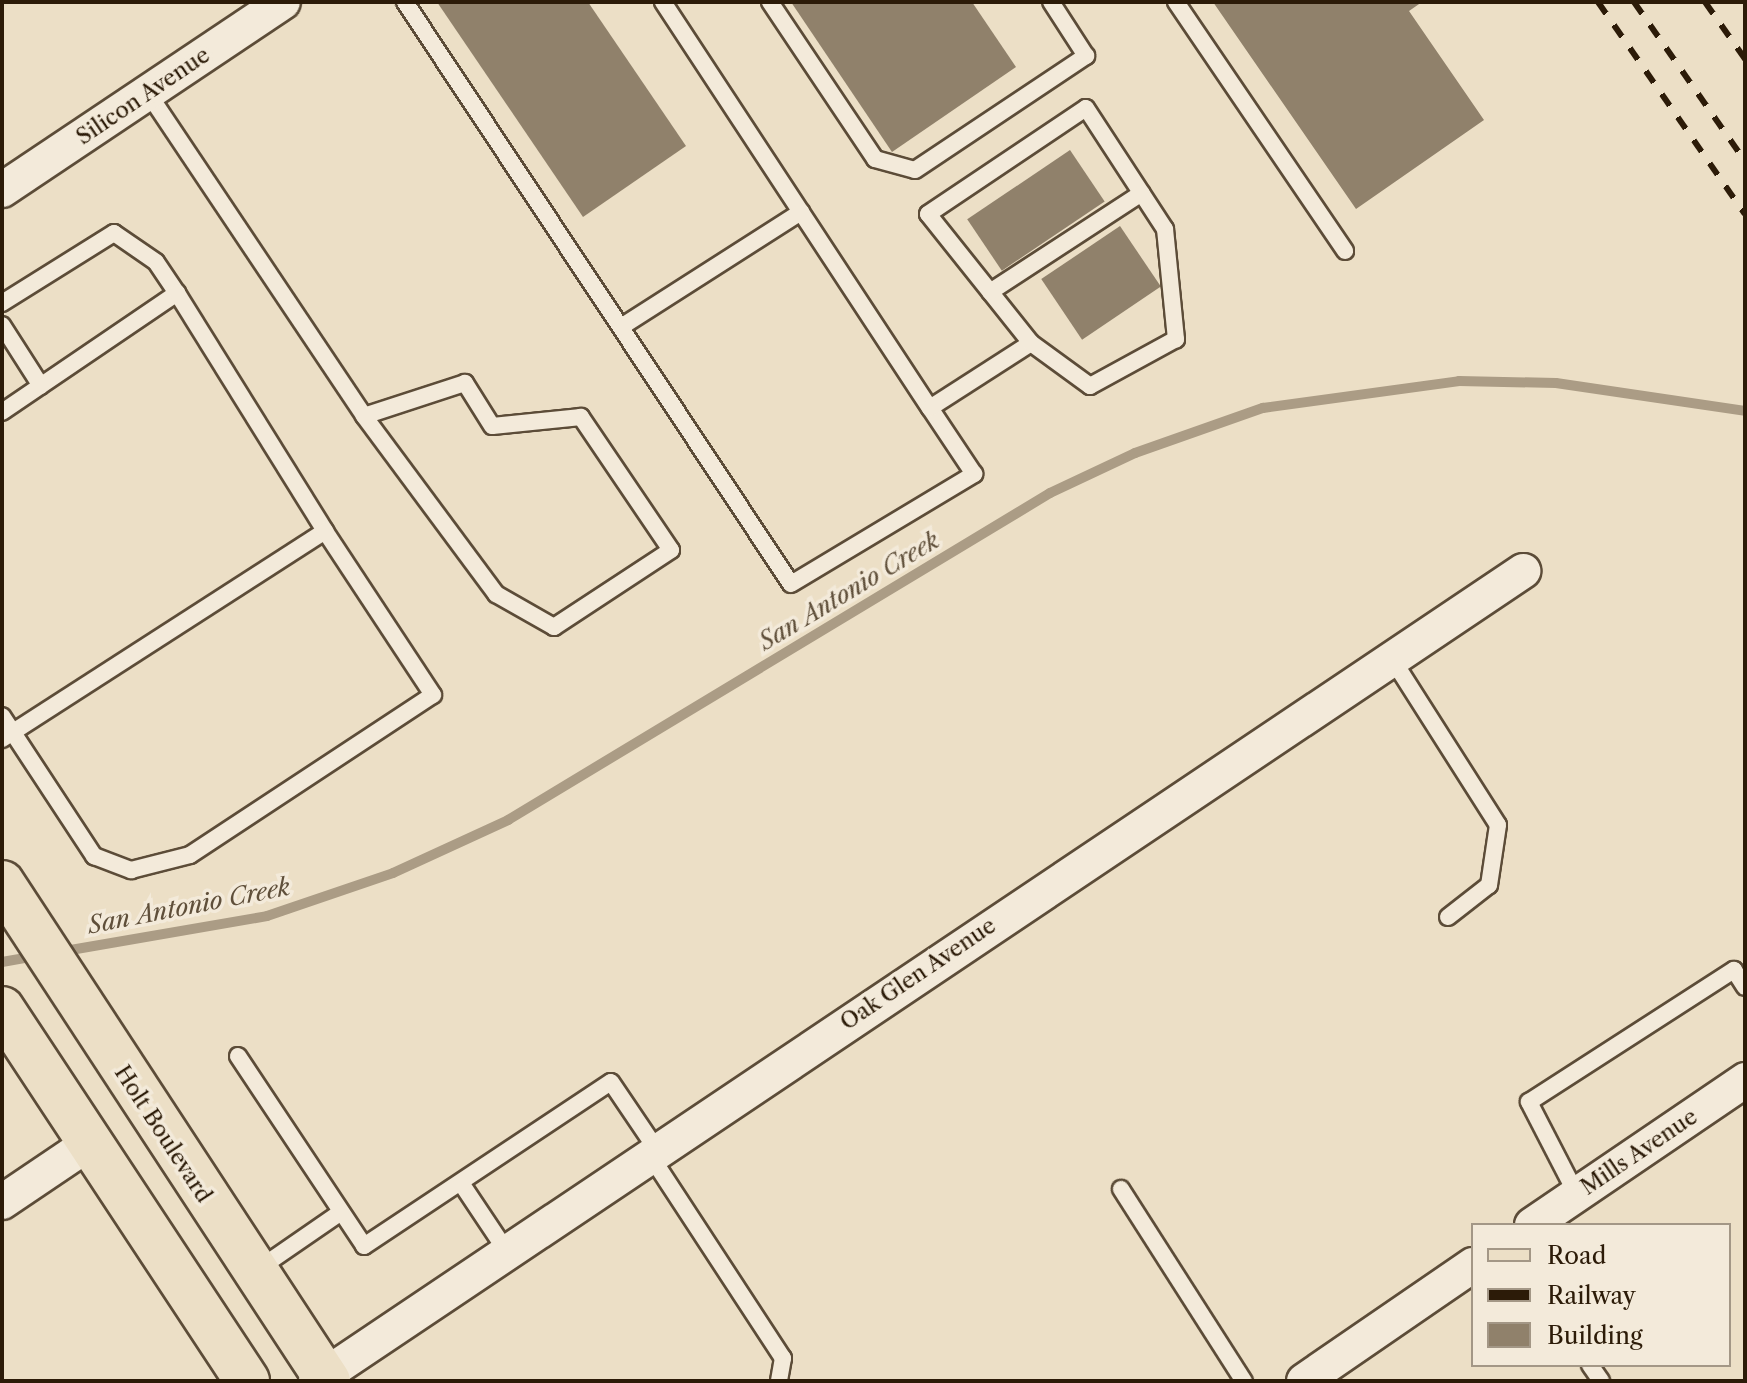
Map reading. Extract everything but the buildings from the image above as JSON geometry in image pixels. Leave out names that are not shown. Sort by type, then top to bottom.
[{"type":"main road","name":"Holt Boulevard","points":[[2,883],[323,1379]]},
{"type":"main road","points":[[2,1009],[243,1380]]},
{"type":"street","name":"Silicon Avenue","points":[[2,190],[283,2]]},
{"type":"street","name":"Oak Glen Avenue","points":[[323,1379],[654,1152],[1523,571]]},
{"type":"street","name":"Mills Avenue","points":[[1535,1223],[1745,1080]]},
{"type":"street","points":[[2,1202],[88,1144]]},
{"type":"street","points":[[1304,1381],[1471,1266]]},
{"type":"lane","points":[[405,2],[791,584],[974,474],[663,2]]},
{"type":"lane","points":[[770,2],[875,159],[915,170],[1086,56],[1051,2]]},
{"type":"lane","points":[[1176,2],[1345,251]]},
{"type":"lane","points":[[148,93],[364,416],[496,594],[554,627],[671,550],[581,417],[492,426],[465,383],[364,416]]},
{"type":"lane","points":[[1086,108],[1142,193],[1165,229],[1176,339],[1090,386],[1031,343],[928,214],[1086,108]]},
{"type":"lane","points":[[990,292],[1142,193]]},
{"type":"lane","points":[[621,327],[801,212]]},
{"type":"lane","points":[[2,303],[114,233],[156,262],[325,531],[433,695],[190,855],[131,870],[94,856],[7,736],[2,716]]},
{"type":"lane","points":[[2,412],[177,293]]},
{"type":"lane","points":[[2,325],[41,386]]},
{"type":"lane","points":[[930,408],[1031,343]]},
{"type":"lane","points":[[7,736],[325,531]]},
{"type":"lane","points":[[1391,657],[1498,825],[1489,885],[1448,917]]},
{"type":"lane","points":[[1577,1195],[1529,1102],[1734,970],[1745,987]]},
{"type":"lane","points":[[238,1056],[364,1246],[611,1082],[783,1358],[779,1381]]},
{"type":"lane","points":[[461,1183],[507,1252]]},
{"type":"lane","points":[[1121,1189],[1244,1381]]},
{"type":"lane","points":[[254,1272],[341,1212]]},
{"type":"waterway","name":"San Antonio Creek","points":[[59,952],[267,916],[393,873],[508,820],[1050,493],[1135,453],[1263,408],[1459,381],[1556,383],[1745,411]]},
{"type":"waterway","name":"San Antonio Creek","points":[[2,962],[35,956]]},
{"type":"railway","points":[[1598,2],[1745,214]]},
{"type":"railway","points":[[1634,2],[1745,161]]},
{"type":"railway","points":[[1705,2],[1745,59]]}]
